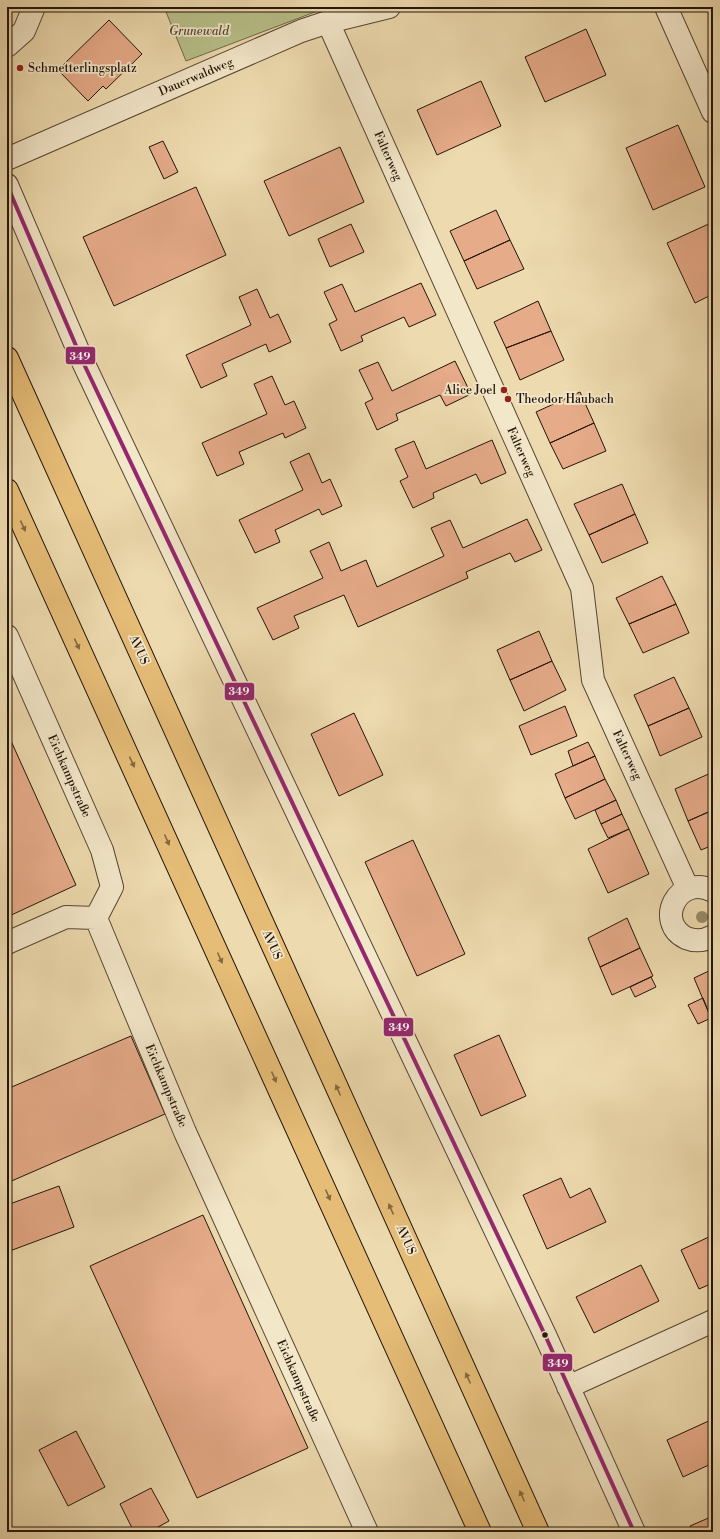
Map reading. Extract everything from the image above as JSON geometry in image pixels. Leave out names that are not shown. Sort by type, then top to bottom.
[{"type":"highway","name":"AVUS","points":[[7,358],[538,1532]]},
{"type":"highway","points":[[7,490],[480,1532]]},
{"type":"street","points":[[7,46],[24,31],[34,7]]},
{"type":"street","name":"Dauerwaldweg","points":[[7,159],[294,34],[328,22],[389,7]]},
{"type":"street","points":[[666,7],[713,112]]},
{"type":"street","name":"Falterweg","points":[[328,22],[582,588],[593,680],[688,889]]},
{"type":"street","points":[[7,185],[83,362],[568,1387],[634,1532]]},
{"type":"street","name":"Eichkampstraße","points":[[7,636],[102,850],[112,887],[96,918],[185,1132],[367,1532]]},
{"type":"street","points":[[713,891],[707,888],[697,887],[688,889],[681,893],[672,907],[671,916],[673,924],[678,931],[691,940],[700,941],[713,936]]},
{"type":"street","points":[[7,943],[66,917],[96,918]]},
{"type":"street","points":[[568,1387],[713,1321]]},
{"type":"green space","name":"Grunewald","points":[[164,7],[328,7],[186,61]]},
{"type":"building","points":[[109,20],[142,54],[106,89],[103,86],[88,101],[58,70]]},
{"type":"building","points":[[586,29],[606,75],[545,102],[525,57]]},
{"type":"building","points":[[481,81],[501,126],[437,155],[417,110]]},
{"type":"building","points":[[678,125],[705,187],[653,210],[626,148]]},
{"type":"building","points":[[163,141],[178,172],[164,179],[149,147]]},
{"type":"building","points":[[340,147],[364,202],[289,236],[264,181]]},
{"type":"building","points":[[196,187],[226,255],[114,306],[83,237]]},
{"type":"building","points":[[496,210],[510,240],[464,261],[450,231]]},
{"type":"building","points":[[713,222],[713,294],[695,303],[667,243]]},
{"type":"building","points":[[351,224],[364,252],[330,267],[318,239]]},
{"type":"building","points":[[510,240],[524,269],[477,289],[464,261]]},
{"type":"building","points":[[421,283],[436,315],[409,327],[404,317],[361,336],[363,341],[341,351],[329,324],[337,320],[324,292],[342,284],[355,312]]},
{"type":"building","points":[[257,289],[270,318],[278,314],[291,342],[269,352],[266,344],[222,364],[227,376],[201,388],[186,355],[251,325],[239,297]]},
{"type":"building","points":[[538,301],[551,331],[506,348],[494,322]]},
{"type":"building","points":[[551,331],[564,360],[520,380],[506,348]]},
{"type":"building","points":[[455,361],[471,394],[446,406],[440,395],[396,414],[398,420],[377,430],[365,403],[373,399],[359,370],[378,362],[392,391]]},
{"type":"building","points":[[272,376],[285,405],[294,401],[306,428],[285,438],[283,433],[239,452],[244,464],[217,476],[202,443],[267,414],[254,384]]},
{"type":"building","points":[[580,392],[594,423],[550,443],[536,412]]},
{"type":"building","points":[[594,423],[606,451],[563,469],[550,443]]},
{"type":"building","points":[[492,440],[506,473],[481,484],[476,474],[433,493],[434,498],[413,508],[400,481],[408,477],[395,449],[414,441],[426,469]]},
{"type":"building","points":[[309,453],[322,483],[330,479],[342,506],[322,515],[319,509],[275,530],[280,542],[255,553],[239,520],[303,490],[290,462]]},
{"type":"building","points":[[622,484],[635,514],[589,535],[574,504]]},
{"type":"building","points":[[635,514],[648,543],[602,563],[589,535]]},
{"type":"building","points":[[527,519],[542,550],[515,562],[510,553],[466,572],[468,578],[358,627],[344,595],[294,616],[299,628],[273,640],[257,608],[323,578],[310,551],[329,542],[341,571],[366,560],[377,587],[444,556],[431,528],[450,520],[463,548]]},
{"type":"building","points":[[662,576],[676,604],[629,624],[616,598]]},
{"type":"building","points":[[676,604],[689,633],[643,653],[629,624]]},
{"type":"building","points":[[539,631],[552,661],[510,680],[497,650]]},
{"type":"building","points":[[552,661],[566,690],[524,711],[510,680]]},
{"type":"building","points":[[674,677],[689,708],[648,726],[634,695]]},
{"type":"building","points":[[565,706],[577,736],[531,755],[519,726]]},
{"type":"building","points":[[689,708],[702,737],[660,756],[648,726]]},
{"type":"building","points":[[354,713],[383,775],[339,796],[311,734]]},
{"type":"building","points":[[7,732],[76,885],[7,917]]},
{"type":"building","points":[[588,742],[595,756],[573,766],[568,751]]},
{"type":"building","points":[[595,756],[605,779],[565,798],[555,774]]},
{"type":"building","points":[[713,772],[713,810],[688,821],[675,789]]},
{"type":"building","points":[[605,779],[616,800],[575,819],[565,798]]},
{"type":"building","points":[[616,800],[622,814],[601,824],[595,810]]},
{"type":"building","points":[[713,810],[713,845],[701,850],[688,821]]},
{"type":"building","points":[[622,814],[629,829],[608,838],[601,824]]},
{"type":"building","points":[[629,829],[649,874],[608,893],[588,849]]},
{"type":"building","points":[[413,840],[465,954],[417,976],[365,862]]},
{"type":"building","points":[[627,918],[640,948],[600,967],[588,938]]},
{"type":"building","points":[[640,948],[653,976],[612,995],[600,967]]},
{"type":"building","points":[[713,969],[713,1017],[711,1018],[694,978]]},
{"type":"building","points":[[651,977],[656,987],[635,997],[630,987]]},
{"type":"building","points":[[703,998],[711,1018],[698,1024],[688,1005]]},
{"type":"building","points":[[499,1035],[526,1096],[481,1116],[454,1055]]},
{"type":"building","points":[[131,1036],[165,1114],[7,1183],[7,1089]]},
{"type":"building","points":[[561,1178],[570,1198],[590,1188],[606,1222],[547,1249],[523,1195]]},
{"type":"building","points":[[59,1186],[74,1227],[7,1252],[7,1205]]},
{"type":"building","points":[[203,1215],[308,1448],[197,1498],[90,1266]]},
{"type":"building","points":[[713,1235],[713,1283],[699,1289],[681,1250]]},
{"type":"building","points":[[641,1265],[659,1301],[594,1333],[576,1297]]},
{"type":"building","points":[[713,1419],[713,1463],[683,1477],[667,1440]]},
{"type":"building","points":[[76,1431],[105,1487],[68,1506],[39,1450]]},
{"type":"building","points":[[151,1488],[169,1521],[149,1532],[134,1532],[120,1504]]},
{"type":"building","points":[[713,1516],[713,1532],[693,1532],[690,1526]]},
{"type":"transit line","name":"349","points":[[7,185],[83,362],[545,1335],[634,1532]]},
{"type":"place","name":"Schmetterlingsplatz","points":[[20,68]]},
{"type":"place","name":"Alice Joel","points":[[504,390]]},
{"type":"place","name":"Theodor Haubach","points":[[508,399]]}]
